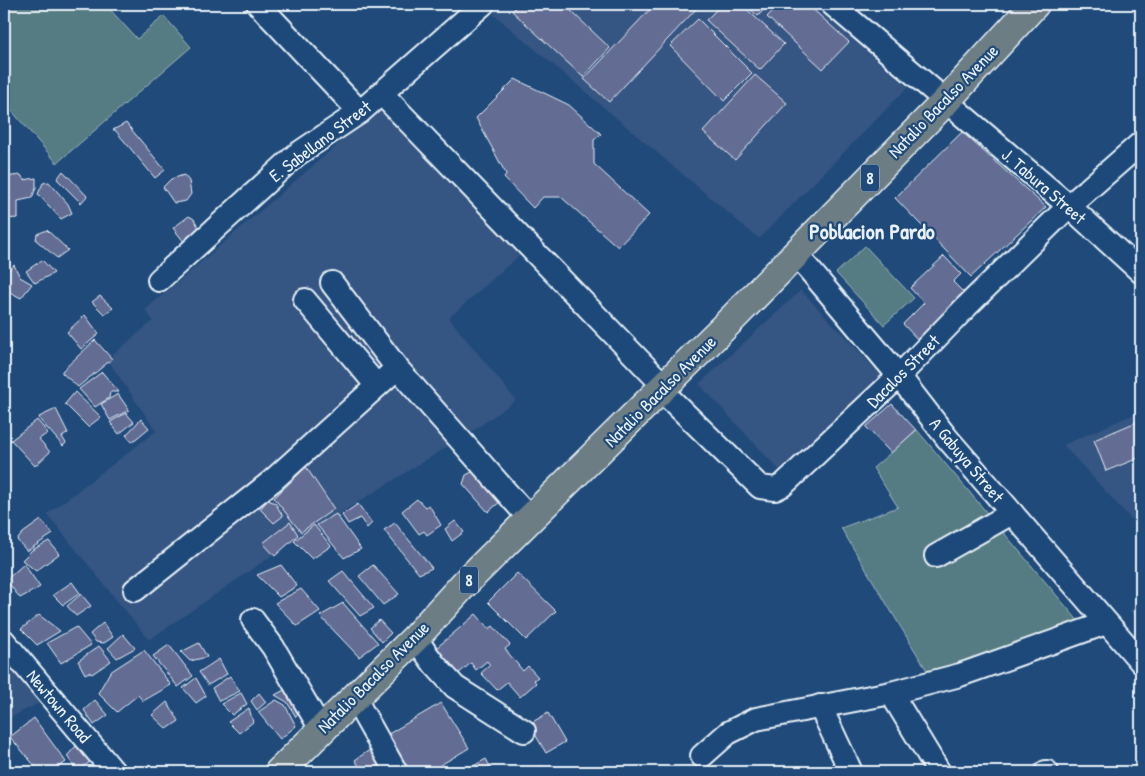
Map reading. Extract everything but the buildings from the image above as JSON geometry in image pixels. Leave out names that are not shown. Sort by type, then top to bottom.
[{"type":"main road","name":"Natalio Bacalso Avenue","points":[[280,772],[796,254],[945,102],[1034,4]]},
{"type":"street","points":[[258,4],[360,112]]},
{"type":"street","name":"J. Tabura Street","points":[[832,4],[1069,206],[1141,272]]},
{"type":"street","name":"E. Sabellano Street","points":[[159,280],[296,155],[360,112],[480,5]]},
{"type":"street","points":[[382,94],[662,387]]},
{"type":"street","name":"Dacalos Street","points":[[662,387],[760,487],[775,490],[783,485],[899,376],[1069,206],[1141,143]]},
{"type":"street","name":"A Gabuya Street","points":[[796,254],[899,376],[947,438],[1141,662]]},
{"type":"street","points":[[332,283],[397,368],[530,519]]},
{"type":"street","points":[[305,300],[377,386]]},
{"type":"street","points":[[135,590],[272,481],[397,368]]},
{"type":"street","points":[[936,556],[1012,513]]},
{"type":"street","points":[[253,620],[273,647],[321,729]]},
{"type":"street","points":[[702,756],[743,724],[756,719],[891,693],[960,675],[1106,622]]},
{"type":"street","points":[[415,638],[434,664],[455,687],[524,730]]},
{"type":"street","name":"Newtown Road","points":[[4,641],[114,772]]},
{"type":"street","points":[[891,693],[940,772]]},
{"type":"street","points":[[354,697],[396,772]]},
{"type":"street","points":[[820,706],[851,772]]},
{"type":"shaded area","points":[[503,4],[811,4],[908,87],[759,239],[493,14]]},
{"type":"shaded area","points":[[381,107],[520,255],[449,318],[516,400],[476,429],[270,557],[149,640],[47,514],[156,431],[107,359],[153,321],[145,310]]},
{"type":"shaded area","points":[[801,290],[882,376],[779,470],[699,384]]},
{"type":"shaded area","points":[[1141,411],[1141,530],[1063,445]]},
{"type":"shaded area","points":[[1141,600],[1141,624],[1130,611]]},
{"type":"shaded area","points":[[4,653],[49,698],[4,721]]},
{"type":"green space","points":[[4,4],[105,4],[137,39],[164,16],[191,47],[57,163],[4,102]]},
{"type":"green space","points":[[865,246],[914,298],[884,325],[836,273]]},
{"type":"green space","points":[[917,430],[1080,623],[929,674],[841,528],[898,507],[873,468]]},
{"type":"district","name":"Poblacion Pardo","points":[[872,231]]}]
